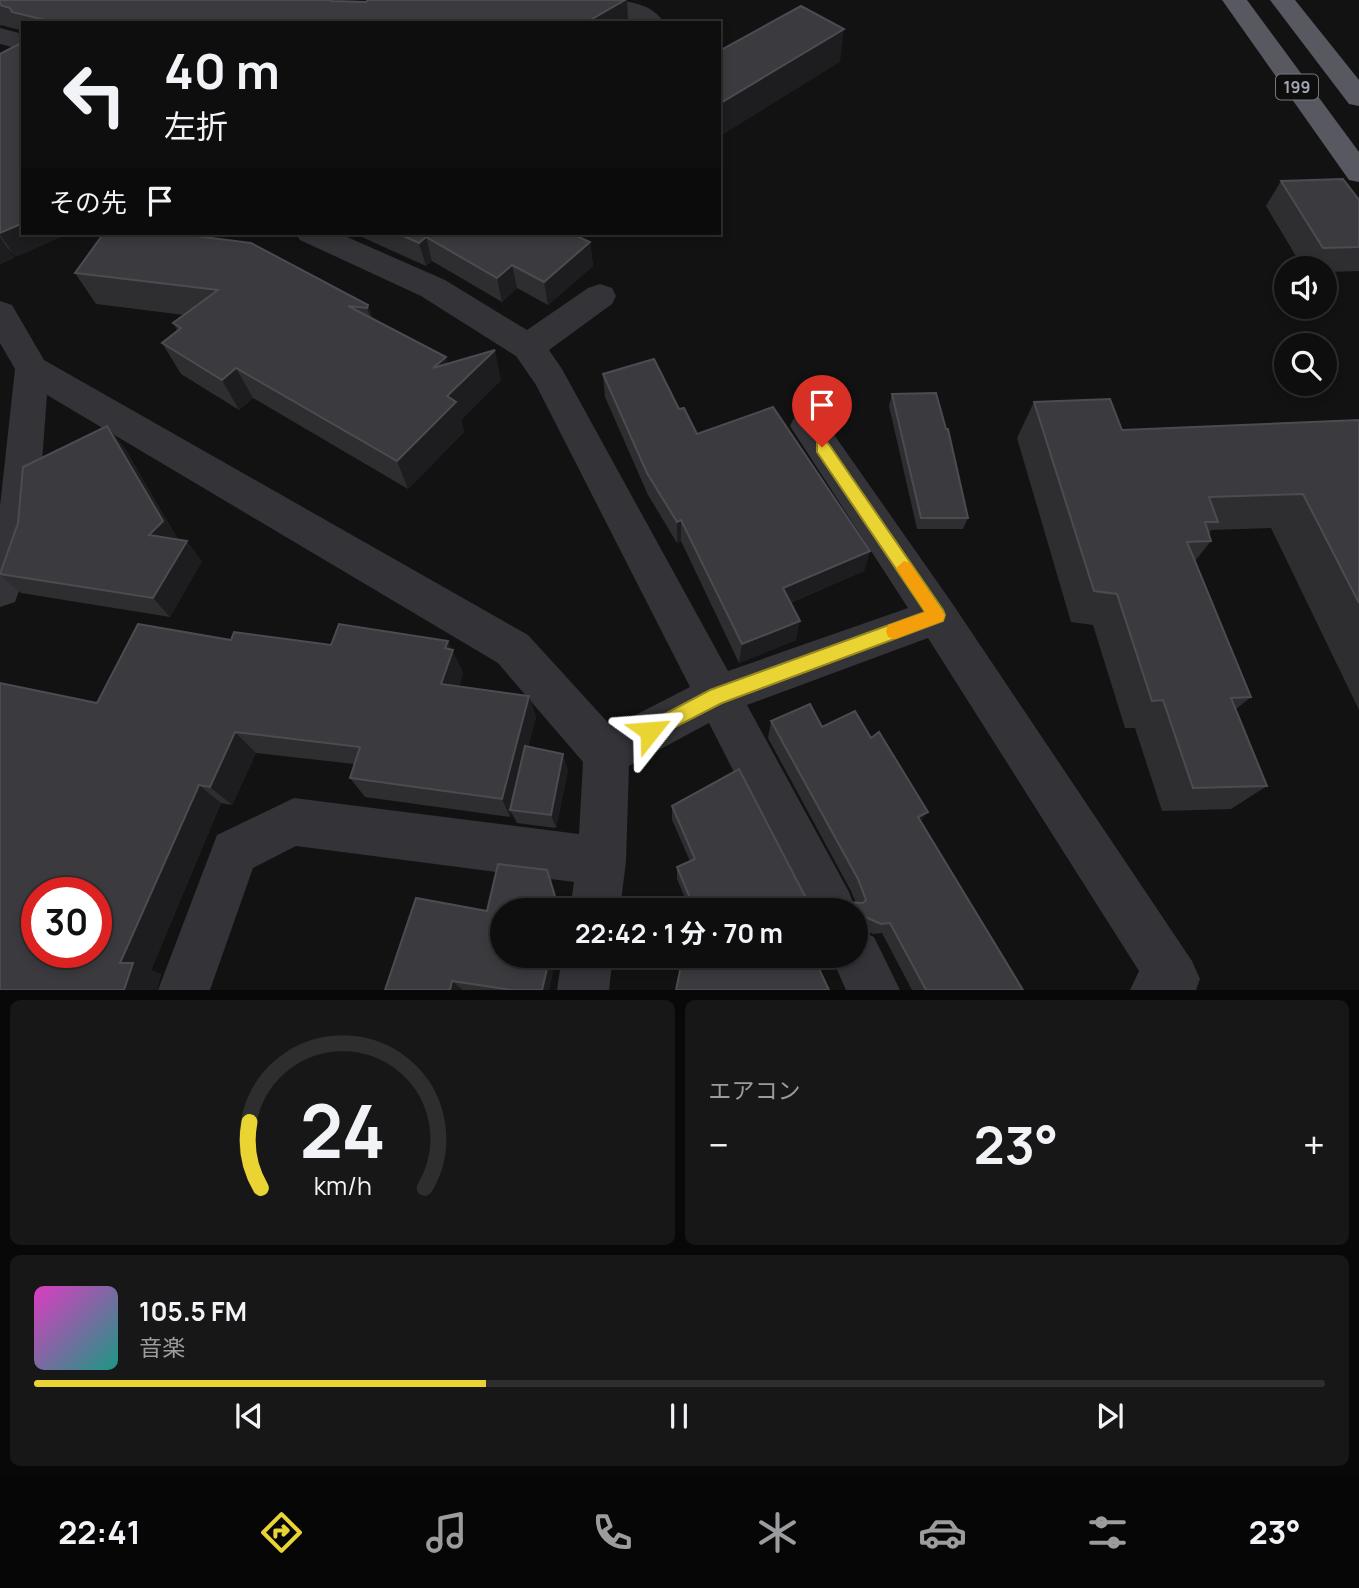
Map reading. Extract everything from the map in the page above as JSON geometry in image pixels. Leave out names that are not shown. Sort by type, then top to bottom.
[{"type":"highway","name":"199","points":[[1234,0],[1359,173]]},
{"type":"highway","name":"199","points":[[1282,0],[1359,98]]},
{"type":"street","points":[[609,0],[650,21]]},
{"type":"street","points":[[0,36],[21,41]]},
{"type":"street","points":[[315,235],[433,288],[528,347],[550,378],[825,898]]},
{"type":"street","points":[[528,347],[600,296]]},
{"type":"street","points":[[0,313],[33,369],[513,649],[606,754],[602,861],[597,898]]},
{"type":"street","points":[[0,589],[16,543],[33,369]]},
{"type":"street","points":[[808,426],[937,615],[1174,979],[1156,989]]},
{"type":"street","points":[[606,754],[716,696],[937,615]]},
{"type":"street","points":[[184,989],[234,852],[294,822],[602,861]]},
{"type":"street","points":[[583,989],[586,968]]},
{"type":"street","points":[[863,968],[874,989]]},
{"type":"building","points":[[0,0],[625,0],[588,21],[49,21],[12,12],[10,8],[0,5]]},
{"type":"building","points":[[801,6],[844,29],[721,103],[721,50]]},
{"type":"building","points":[[21,43],[21,224],[0,233],[0,54]]},
{"type":"building","points":[[1343,179],[1359,200],[1359,247],[1323,248],[1281,181]]},
{"type":"building","points":[[103,235],[188,235],[251,243],[368,305],[367,308],[348,306],[446,357],[433,368],[495,350],[447,396],[456,402],[397,461],[236,368],[222,380],[162,343],[181,328],[173,323],[218,290],[75,273]]},
{"type":"building","points":[[401,235],[574,235],[590,242],[544,282],[512,265],[497,278],[426,237],[419,243]]},
{"type":"building","points":[[654,359],[679,409],[684,408],[697,434],[773,407],[870,551],[783,588],[800,621],[742,644],[681,520],[677,522],[647,473],[603,374]]},
{"type":"building","points":[[936,393],[948,429],[968,518],[921,518],[892,394]]},
{"type":"building","points":[[1110,399],[1122,430],[1359,420],[1359,603],[1303,494],[1209,497],[1218,522],[1205,522],[1211,541],[1187,542],[1251,697],[1231,698],[1267,786],[1193,788],[1163,700],[1152,701],[1117,594],[1094,591],[1034,402]]},
{"type":"building","points":[[107,426],[163,521],[149,535],[187,541],[153,598],[0,574],[18,523],[23,467]]},
{"type":"building","points":[[138,624],[231,640],[234,632],[331,645],[339,624],[448,641],[445,648],[453,650],[441,684],[529,696],[502,799],[350,778],[360,747],[235,732],[210,787],[199,785],[120,963],[133,963],[124,990],[0,990],[0,683],[97,703]]},
{"type":"building","points":[[810,704],[822,727],[855,711],[871,738],[879,732],[928,812],[918,817],[1023,990],[926,990],[890,923],[881,924],[868,918],[868,898],[865,898],[858,879],[771,721]]},
{"type":"building","points":[[525,746],[563,754],[551,815],[510,810]]},
{"type":"building","points":[[739,769],[806,898],[690,898],[677,867],[695,859],[672,806]]},
{"type":"building","points":[[498,864],[547,870],[555,898],[490,898]]},
{"type":"building","points":[[416,898],[487,911],[490,898],[490,968],[547,968],[542,990],[512,990],[452,981],[450,990],[385,990]]},
{"type":"building","points":[[681,968],[819,968],[829,990],[676,990]]},
{"type":"slow traffic","points":[[895,631],[937,615],[904,568]]},
{"type":"route","points":[[650,731],[716,696],[937,615],[822,447]]}]
